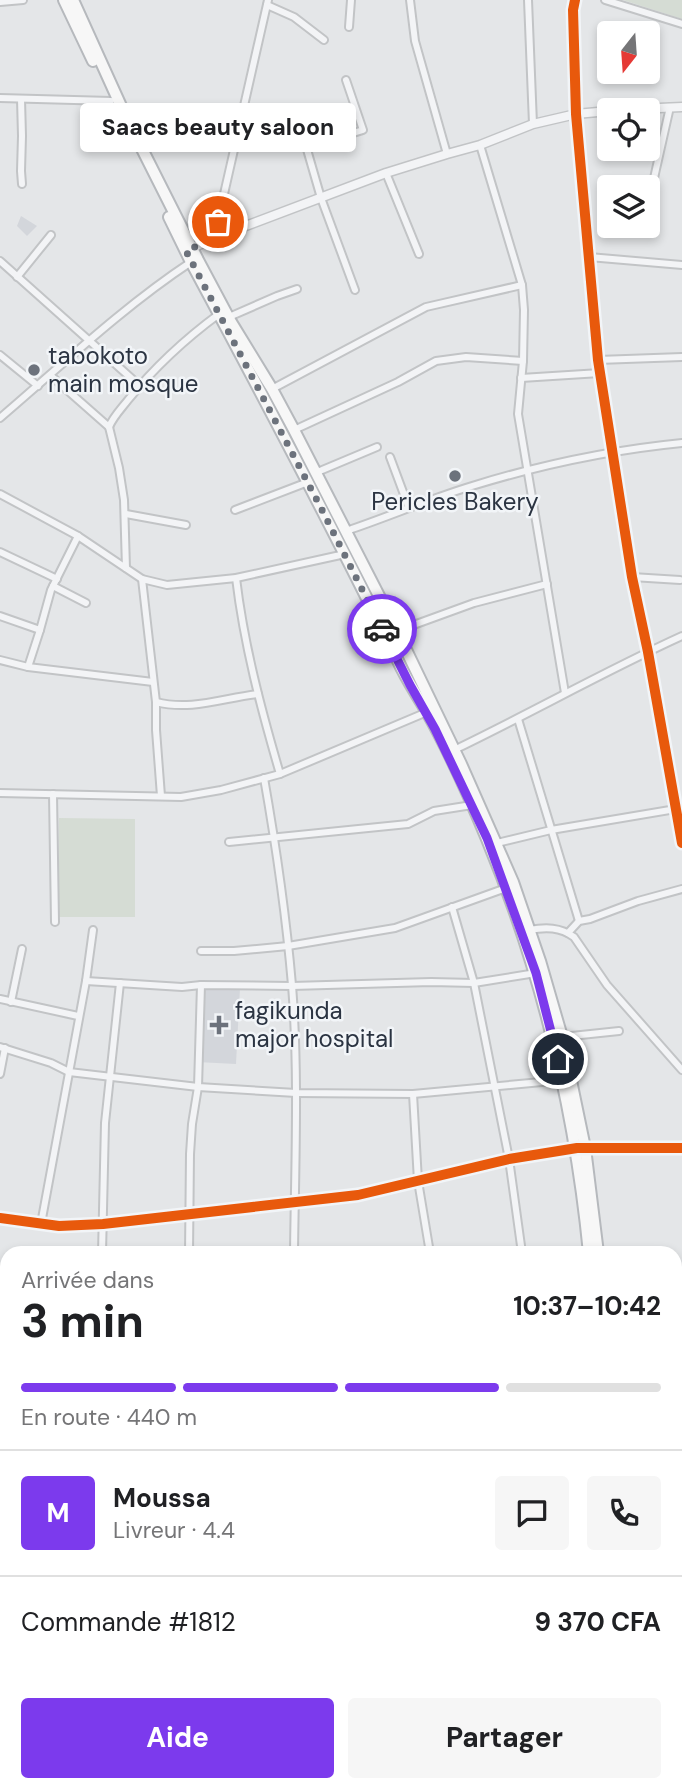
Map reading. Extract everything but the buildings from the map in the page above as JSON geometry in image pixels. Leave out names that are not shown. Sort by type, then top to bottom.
[{"type":"highway","points":[[64,0],[111,101],[311,478],[345,554],[454,750],[513,881],[581,1148],[588,1246]]},
{"type":"highway","points":[[73,0],[192,255]]},
{"type":"highway","points":[[224,316],[272,389],[294,430],[311,478],[346,531],[397,631],[427,712],[487,838],[526,931],[562,1037],[597,1246]]},
{"type":"street","points":[[0,2],[23,0]]},
{"type":"street","points":[[349,27],[351,0]]},
{"type":"street","points":[[411,0],[415,41],[447,154]]},
{"type":"street","points":[[528,0],[533,124]]},
{"type":"street","points":[[575,0],[576,114],[598,360],[632,577],[679,809],[682,843]]},
{"type":"street","points":[[605,0],[682,24]]},
{"type":"street","points":[[214,238],[267,2],[294,16],[324,40]]},
{"type":"street","points":[[236,145],[280,148],[306,146],[363,130],[346,80]]},
{"type":"street","points":[[0,98],[111,101]]},
{"type":"street","points":[[21,99],[22,184]]},
{"type":"street","points":[[655,175],[670,107]]},
{"type":"street","points":[[660,108],[682,107]]},
{"type":"street","points":[[0,418],[214,238],[386,173],[480,145],[533,124],[597,112]]},
{"type":"street","points":[[294,113],[321,198],[355,290]]},
{"type":"street","points":[[480,145],[522,285],[523,361],[518,414],[565,694]]},
{"type":"street","points":[[386,173],[419,254]]},
{"type":"street","points":[[17,277],[51,235]]},
{"type":"street","points":[[589,257],[682,265]]},
{"type":"street","points":[[0,261],[140,386]]},
{"type":"street","points":[[272,389],[426,307],[522,285]]},
{"type":"street","points":[[126,568],[125,514],[119,468],[109,427],[112,419],[140,386],[191,335],[224,316],[298,289]]},
{"type":"street","points":[[0,355],[38,386]]},
{"type":"street","points":[[294,430],[398,382],[436,360],[466,357],[523,361]]},
{"type":"street","points":[[598,360],[682,357]]},
{"type":"street","points":[[521,378],[600,373]]},
{"type":"street","points":[[50,374],[109,427]]},
{"type":"street","points":[[346,531],[470,486],[527,470],[611,452],[682,443]]},
{"type":"street","points":[[235,510],[377,447]]},
{"type":"street","points":[[390,457],[409,508]]},
{"type":"street","points":[[0,494],[78,536],[142,579],[167,585],[236,578],[345,554]]},
{"type":"street","points":[[125,514],[186,525]]},
{"type":"street","points":[[28,667],[46,603],[78,536]]},
{"type":"street","points":[[0,552],[86,603]]},
{"type":"street","points":[[632,577],[680,580]]},
{"type":"street","points":[[236,578],[241,619],[280,774]]},
{"type":"street","points":[[142,579],[156,702],[161,796]]},
{"type":"street","points":[[397,631],[474,603],[547,584]]},
{"type":"street","points":[[0,616],[40,630]]},
{"type":"street","points":[[454,750],[682,636]]},
{"type":"street","points":[[0,660],[28,667],[153,682]]},
{"type":"street","points":[[156,702],[169,705],[211,703],[236,696],[258,694]]},
{"type":"street","points":[[0,793],[181,797],[221,790],[280,774],[427,712]]},
{"type":"street","points":[[519,719],[579,921]]},
{"type":"street","points":[[264,778],[292,986],[296,1093],[294,1246]]},
{"type":"street","points":[[53,794],[55,922]]},
{"type":"street","points":[[229,842],[408,824],[434,811],[472,805]]},
{"type":"street","points":[[497,843],[551,830],[679,809]]},
{"type":"street","points":[[201,951],[288,946],[395,928],[506,888]]},
{"type":"street","points":[[568,933],[579,921],[682,889]]},
{"type":"street","points":[[452,907],[474,983],[509,1159],[521,1246]]},
{"type":"street","points":[[526,931],[543,927],[568,933],[580,945],[620,1000],[682,1070]]},
{"type":"street","points":[[41,1224],[93,930]]},
{"type":"street","points":[[11,1002],[22,949]]},
{"type":"street","points":[[86,981],[182,987],[474,983],[536,973]]},
{"type":"street","points":[[102,1246],[105,1123],[120,983]]},
{"type":"street","points":[[189,1246],[192,1124],[198,1087],[201,985]]},
{"type":"street","points":[[0,999],[78,1016]]},
{"type":"street","points":[[562,1037],[619,1031]]},
{"type":"street","points":[[0,1074],[3,1047],[69,1072],[198,1087],[296,1093],[413,1094],[562,1080]]},
{"type":"street","points":[[413,1094],[418,1181],[429,1246]]},
{"type":"street","points":[[0,1218],[59,1226],[103,1223],[359,1195],[509,1159],[581,1148],[682,1148]]},
{"type":"shaded area","points":[[623,0],[682,0],[682,19]]},
{"type":"shaded area","points":[[21,216],[37,226],[27,236],[17,226]]},
{"type":"shaded area","points":[[59,818],[135,819],[135,917],[58,917]]},
{"type":"shaded area","name":"fagikunda major hospital","points":[[202,985],[240,988],[236,1064],[197,1062]]},
{"type":"cycle path","points":[[575,0],[576,114],[598,360],[632,577],[682,843]]},
{"type":"cycle path","points":[[0,1218],[59,1226],[103,1224],[358,1195],[509,1159],[577,1148],[682,1148]]},
{"type":"way so far","points":[[218,222],[214,238],[186,251],[382,629]]},
{"type":"place","name":"Saacs beauty saloon","points":[[218,222]]},
{"type":"place","name":"tabokoto main mosque","points":[[34,370]]},
{"type":"place","name":"Pericles Bakery","points":[[455,476]]},
{"type":"place","name":"fagikunda major hospital","points":[[219,1025]]},
{"type":"route","points":[[382,629],[427,712],[487,838],[536,973],[558,1059]]}]
